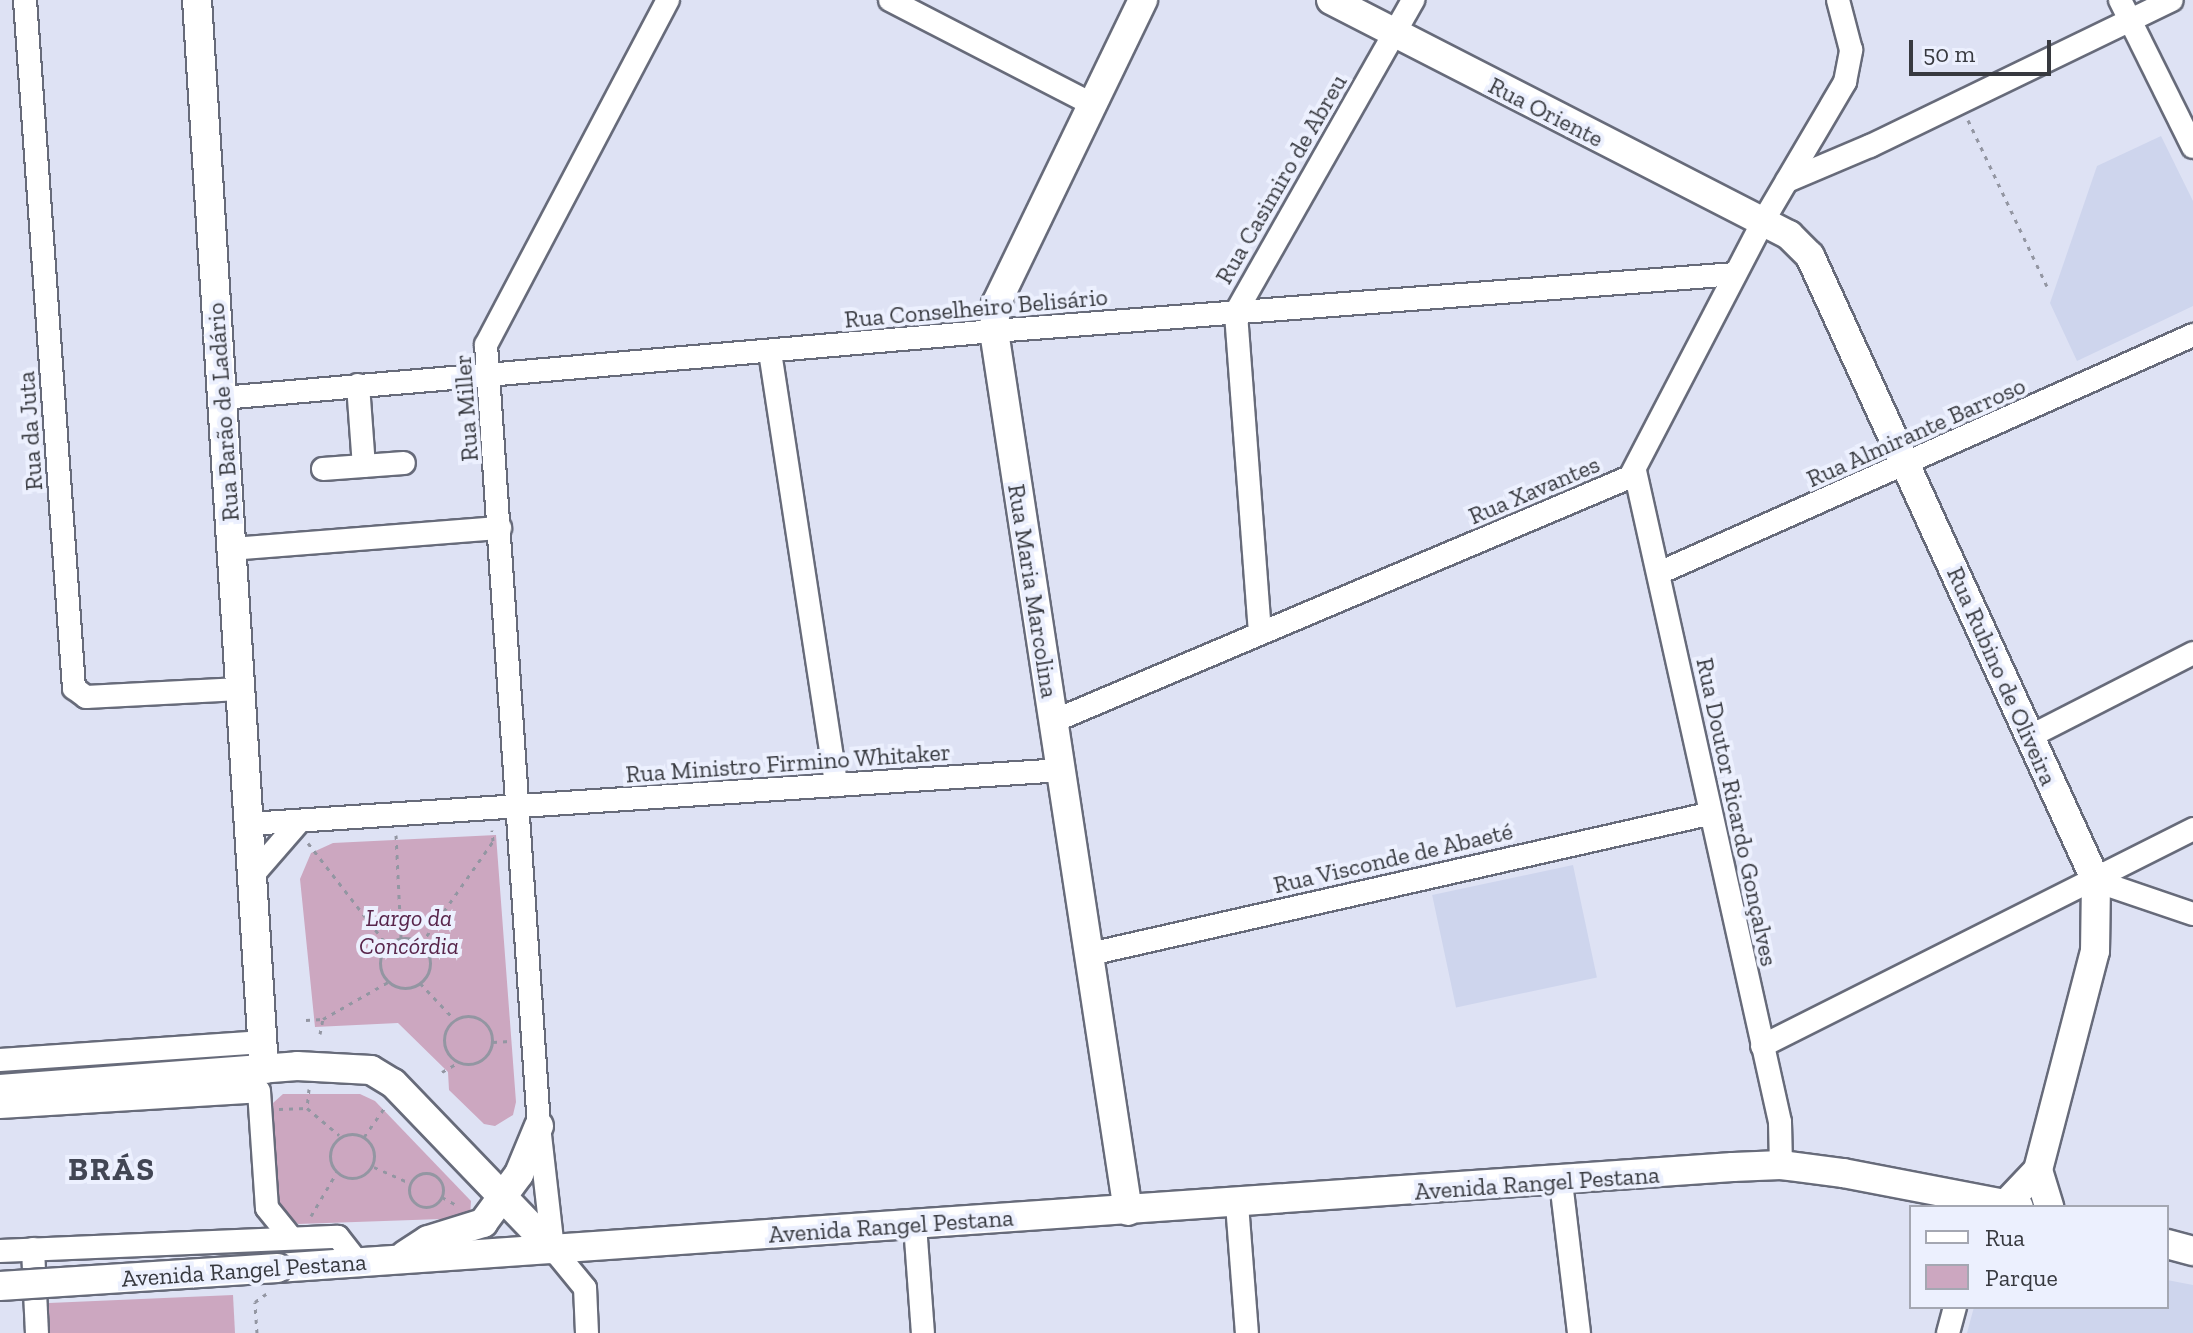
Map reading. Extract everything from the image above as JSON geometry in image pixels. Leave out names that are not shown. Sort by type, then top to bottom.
[{"type":"main road","name":"Rua Barão de Ladário","points":[[197,0],[249,824]]},
{"type":"main road","name":"Rua Maria Marcolina","points":[[1128,1211],[994,331],[996,304],[1143,0]]},
{"type":"main road","name":"Rua Oriente","points":[[1331,0],[1762,223]]},
{"type":"main road","name":"Rua Rubino de Oliveira","points":[[1762,223],[1797,239],[1810,256],[2096,881],[2095,951],[2038,1170],[1997,1204]]},
{"type":"main road","points":[[249,824],[264,1078]]},
{"type":"main road","points":[[0,1089],[232,1070],[264,1078],[331,1066],[380,1073],[553,1249]]},
{"type":"main road","points":[[398,1259],[428,1240],[483,1223],[505,1199],[539,1126]]},
{"type":"main road","name":"Avenida Rangel Pestana","points":[[0,1286],[1781,1165],[1997,1204]]},
{"type":"main road","points":[[2038,1170],[2048,1205]]},
{"type":"main road","points":[[2169,1245],[2193,1251]]},
{"type":"street","name":"Rua da Juta","points":[[25,0],[74,688],[86,697],[240,689]]},
{"type":"street","name":"Rua Miller","points":[[518,809],[488,339],[668,0]]},
{"type":"street","points":[[890,0],[1093,105]]},
{"type":"street","name":"Rua Casimiro de Abreu","points":[[1260,633],[1236,312],[1413,0]]},
{"type":"street","name":"Rua Xavantes","points":[[1054,721],[1623,481],[1635,471],[1762,223],[1850,69],[1851,50],[1838,0]]},
{"type":"street","points":[[1787,181],[1960,103],[2125,10],[2172,0]]},
{"type":"street","points":[[2125,10],[2193,147]]},
{"type":"street","name":"Rua Conselheiro Belisário","points":[[222,398],[994,331],[1735,274]]},
{"type":"street","name":"Rua Almirante Barroso","points":[[1659,573],[1906,466],[2193,335]]},
{"type":"street","points":[[770,352],[836,785]]},
{"type":"street","points":[[358,385],[364,466]]},
{"type":"street","points":[[323,469],[404,463]]},
{"type":"street","name":"Rua Doutor Ricardo Gonçalves","points":[[1635,471],[1708,814],[1780,1122],[1781,1165]]},
{"type":"street","points":[[231,549],[500,528]]},
{"type":"street","points":[[2029,737],[2193,653]]},
{"type":"street","name":"Rua Ministro Firmino Whitaker","points":[[518,809],[1061,770]]},
{"type":"street","points":[[249,824],[302,831],[518,809],[539,1126],[553,1249],[585,1288],[587,1333]]},
{"type":"street","name":"Rua Visconde de Abaeté","points":[[1090,954],[1708,814]]},
{"type":"street","points":[[1762,1046],[2096,881],[2193,829]]},
{"type":"street","points":[[252,876],[302,831]]},
{"type":"street","points":[[2096,881],[2193,914]]},
{"type":"street","points":[[0,1060],[264,1078]]},
{"type":"street","points":[[0,1107],[264,1078]]},
{"type":"street","points":[[264,1078],[267,1208],[297,1231],[338,1237],[358,1263]]},
{"type":"street","points":[[1561,1182],[1579,1333]]},
{"type":"street","points":[[1237,1204],[1247,1333]]},
{"type":"street","points":[[915,1225],[923,1333]]},
{"type":"street","name":"Avenida Rangel Pestana","points":[[0,1251],[297,1231]]},
{"type":"street","points":[[33,1249],[37,1333]]},
{"type":"street","points":[[1948,1333],[1954,1309]]},
{"type":"path","points":[[1960,103],[2047,286]]},
{"type":"path","points":[[421,944],[493,841],[492,827]]},
{"type":"path","points":[[302,831],[387,945]]},
{"type":"path","points":[[396,831],[401,938]]},
{"type":"path","points":[[401,938],[421,944],[431,964],[420,983],[400,988],[388,982],[380,964],[387,945],[401,938]]},
{"type":"path","points":[[306,1020],[323,1019],[388,982]]},
{"type":"path","points":[[420,983],[455,1020]]},
{"type":"path","points":[[442,1072],[459,1062],[481,1060],[493,1042],[489,1027],[477,1017],[455,1020]]},
{"type":"path","points":[[320,1034],[323,1019]]},
{"type":"path","points":[[455,1020],[444,1038],[448,1053],[459,1062]]},
{"type":"path","points":[[493,1042],[518,1040]]},
{"type":"path","points":[[264,1078],[340,1136],[364,1137]]},
{"type":"path","points":[[307,1108],[309,1089]]},
{"type":"path","points":[[364,1137],[387,1106]]},
{"type":"path","points":[[340,1136],[329,1154],[337,1172],[356,1178],[372,1166],[375,1153],[364,1137]]},
{"type":"path","points":[[372,1166],[410,1183]]},
{"type":"path","points":[[297,1231],[337,1172]]},
{"type":"path","points":[[418,1175],[433,1175],[441,1181],[442,1197],[435,1205],[419,1206],[409,1194],[410,1183],[418,1175]]},
{"type":"path","points":[[255,1302],[257,1333]]},
{"type":"shaded area","points":[[2161,136],[2193,201],[2193,306],[2077,361],[2050,303],[2097,166]]},
{"type":"shaded area","points":[[1573,865],[1597,977],[1456,1007],[1432,895]]},
{"type":"shaded area","points":[[2169,1280],[2193,1285],[2193,1333],[1967,1333],[1973,1309],[2169,1309]]},
{"type":"green space","name":"Largo da Concórdia","points":[[496,835],[516,1102],[513,1115],[495,1126],[484,1124],[449,1090],[448,1072],[398,1023],[315,1027],[300,879],[311,853],[333,843]]},
{"type":"green space","points":[[283,1094],[360,1094],[375,1101],[471,1201],[470,1218],[298,1224],[278,1204],[273,1103]]},
{"type":"green space","points":[[233,1295],[235,1333],[25,1333],[26,1304]]},
{"type":"district","name":"BRÁS","points":[[112,1169]]}]
